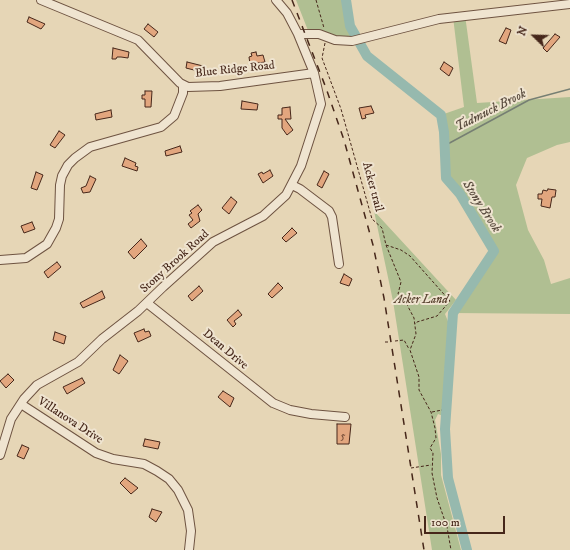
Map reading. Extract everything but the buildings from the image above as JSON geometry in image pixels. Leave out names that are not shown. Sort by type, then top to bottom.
[{"type":"street","name":"Blue Ridge Road","points":[[41,0],[138,40],[183,85],[188,87],[220,86],[314,73]]},
{"type":"street","name":"Stony Brook Road","points":[[0,455],[11,419],[37,385],[78,362],[102,339],[147,303],[213,242],[263,216],[286,195],[301,166],[321,104],[314,73],[298,34],[287,12],[276,0]]},
{"type":"street","points":[[298,34],[319,34],[341,41],[352,41],[387,34],[439,19],[570,4]]},
{"type":"street","points":[[0,260],[26,258],[47,244],[56,228],[59,218],[60,185],[62,176],[68,165],[75,158],[90,148],[161,127],[174,116],[183,93],[183,85]]},
{"type":"street","points":[[292,185],[300,189],[329,211],[332,217],[339,264]]},
{"type":"street","name":"Dean Drive","points":[[147,303],[193,338],[249,386],[273,403],[290,410],[311,414],[345,417]]},
{"type":"street","name":"Villanova Drive","points":[[21,404],[96,453],[113,459],[144,464],[169,479],[178,490],[188,510],[192,531],[189,550]]},
{"type":"path","points":[[316,0],[326,37]]},
{"type":"path","name":"Acker trail","points":[[326,37],[322,58],[341,109],[372,219],[382,228],[386,245],[401,282],[398,294],[404,299],[414,318],[416,334],[410,350]]},
{"type":"path","points":[[386,245],[401,250],[410,256],[450,301],[437,316],[415,324]]},
{"type":"path","points":[[395,341],[404,340],[410,350],[419,377],[419,390],[433,418],[436,438],[430,448],[433,453],[431,465],[437,498],[447,527],[451,550]]},
{"type":"path","points":[[431,412],[442,410]]},
{"type":"path","points":[[411,468],[431,465]]},
{"type":"green space","points":[[296,0],[346,0],[352,41],[309,33]]},
{"type":"green space","points":[[465,15],[477,103],[570,97],[570,142],[557,145],[527,158],[516,185],[528,230],[544,260],[551,284],[570,278],[570,314],[453,313],[494,251],[460,195],[446,178],[441,115],[464,107],[453,17]]},
{"type":"green space","name":"Acker Land","points":[[374,211],[456,300],[445,314],[449,324],[444,378],[445,411],[443,416],[438,414],[435,420],[441,454],[441,475],[461,550],[432,550],[393,301]]},
{"type":"waterway","name":"Stony Brook","points":[[346,0],[350,26],[367,56],[441,115],[444,132],[446,178],[460,194],[494,251],[453,313],[445,429],[448,478],[467,550]]},
{"type":"waterway","name":"Tadmuck Brook","points":[[444,146],[529,100],[570,89]]},
{"type":"railway","points":[[292,0],[326,88],[344,140],[373,245],[384,298],[424,550]]}]
